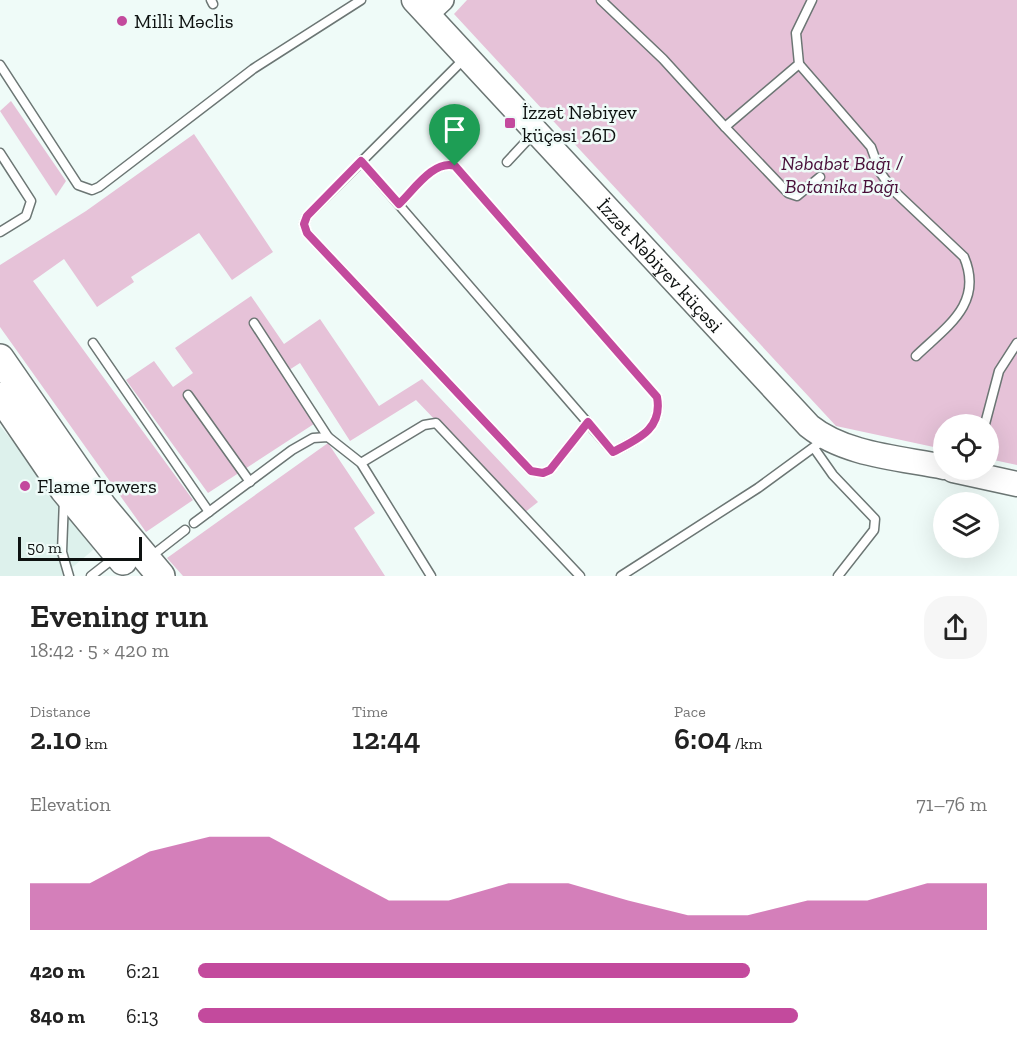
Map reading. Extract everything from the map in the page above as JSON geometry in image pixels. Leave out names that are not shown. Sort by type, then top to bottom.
[{"type":"main road","name":"İzzət Nəbiyev küçəsi","points":[[428,5],[467,56],[809,426],[820,443],[933,465]]},
{"type":"main road","points":[[0,358],[138,562]]},
{"type":"main road","points":[[0,396],[64,490],[138,562]]},
{"type":"main road","points":[[999,479],[1017,484]]},
{"type":"lane","points":[[0,65],[78,185],[92,190],[99,188],[253,69],[361,0]]},
{"type":"lane","points":[[601,0],[663,59],[788,193],[797,196],[819,177]]},
{"type":"lane","points":[[812,0],[796,33],[800,63],[871,147],[880,172],[892,189],[964,257],[970,272],[970,295],[955,319],[916,356]]},
{"type":"lane","points":[[467,56],[307,216],[304,224],[307,233],[531,471],[543,473],[550,470],[588,422]]},
{"type":"lane","points":[[725,127],[800,63]]},
{"type":"lane","points":[[507,162],[537,130]]},
{"type":"lane","points":[[0,153],[32,201],[26,216],[0,232]]},
{"type":"lane","points":[[361,161],[613,452],[639,439],[655,422],[660,412],[657,397],[481,190],[455,166],[448,164],[437,167],[399,204]]},
{"type":"lane","points":[[254,323],[328,437],[361,464],[431,576]]},
{"type":"lane","points":[[93,343],[209,512]]},
{"type":"lane","points":[[988,414],[999,371],[1017,343]]},
{"type":"lane","points":[[188,394],[250,482]]},
{"type":"lane","points":[[361,464],[424,425],[436,423],[580,576]]},
{"type":"lane","points":[[194,523],[292,450],[314,438],[328,437]]},
{"type":"lane","points":[[621,576],[758,488],[820,443],[833,475],[875,519],[874,530],[840,576]]},
{"type":"lane","points":[[64,490],[62,543],[69,576]]},
{"type":"lane","points":[[91,576],[138,562],[185,530]]},
{"type":"shaded area","name":"Flame Towers","points":[[0,426],[99,545],[62,576],[0,576]]},
{"type":"green space","name":"Nəbabət Bağı / Botanika Bağı","points":[[467,0],[1017,0],[1017,465],[999,461],[999,414],[933,414],[933,447],[836,426],[454,14]]},
{"type":"green space","points":[[11,101],[66,181],[56,196],[0,111]]},
{"type":"green space","points":[[194,134],[273,252],[232,280],[199,233],[131,277],[134,282],[97,307],[64,259],[33,281],[193,500],[146,532],[0,327],[0,265],[86,211]]},
{"type":"green space","points":[[251,296],[284,344],[320,319],[379,406],[422,379],[538,502],[524,513],[416,400],[350,441],[300,363],[289,370],[320,420],[208,493],[126,380],[154,361],[173,387],[193,373],[175,348]]},
{"type":"green space","points":[[328,443],[375,513],[354,528],[385,576],[183,576],[167,558]]},
{"type":"place","name":"Milli Məclis","points":[[122,21]]},
{"type":"place","name":"İzzət Nəbiyev küçəsi 26D","points":[[510,123]]},
{"type":"place","name":"Flame Towers","points":[[25,486]]},
{"type":"route","points":[[361,161],[399,204],[437,167],[448,164],[455,166],[657,397],[660,412],[655,422],[639,439],[613,452],[588,422],[550,470],[543,473],[531,471],[307,233],[304,224],[307,216],[361,161]]}]
